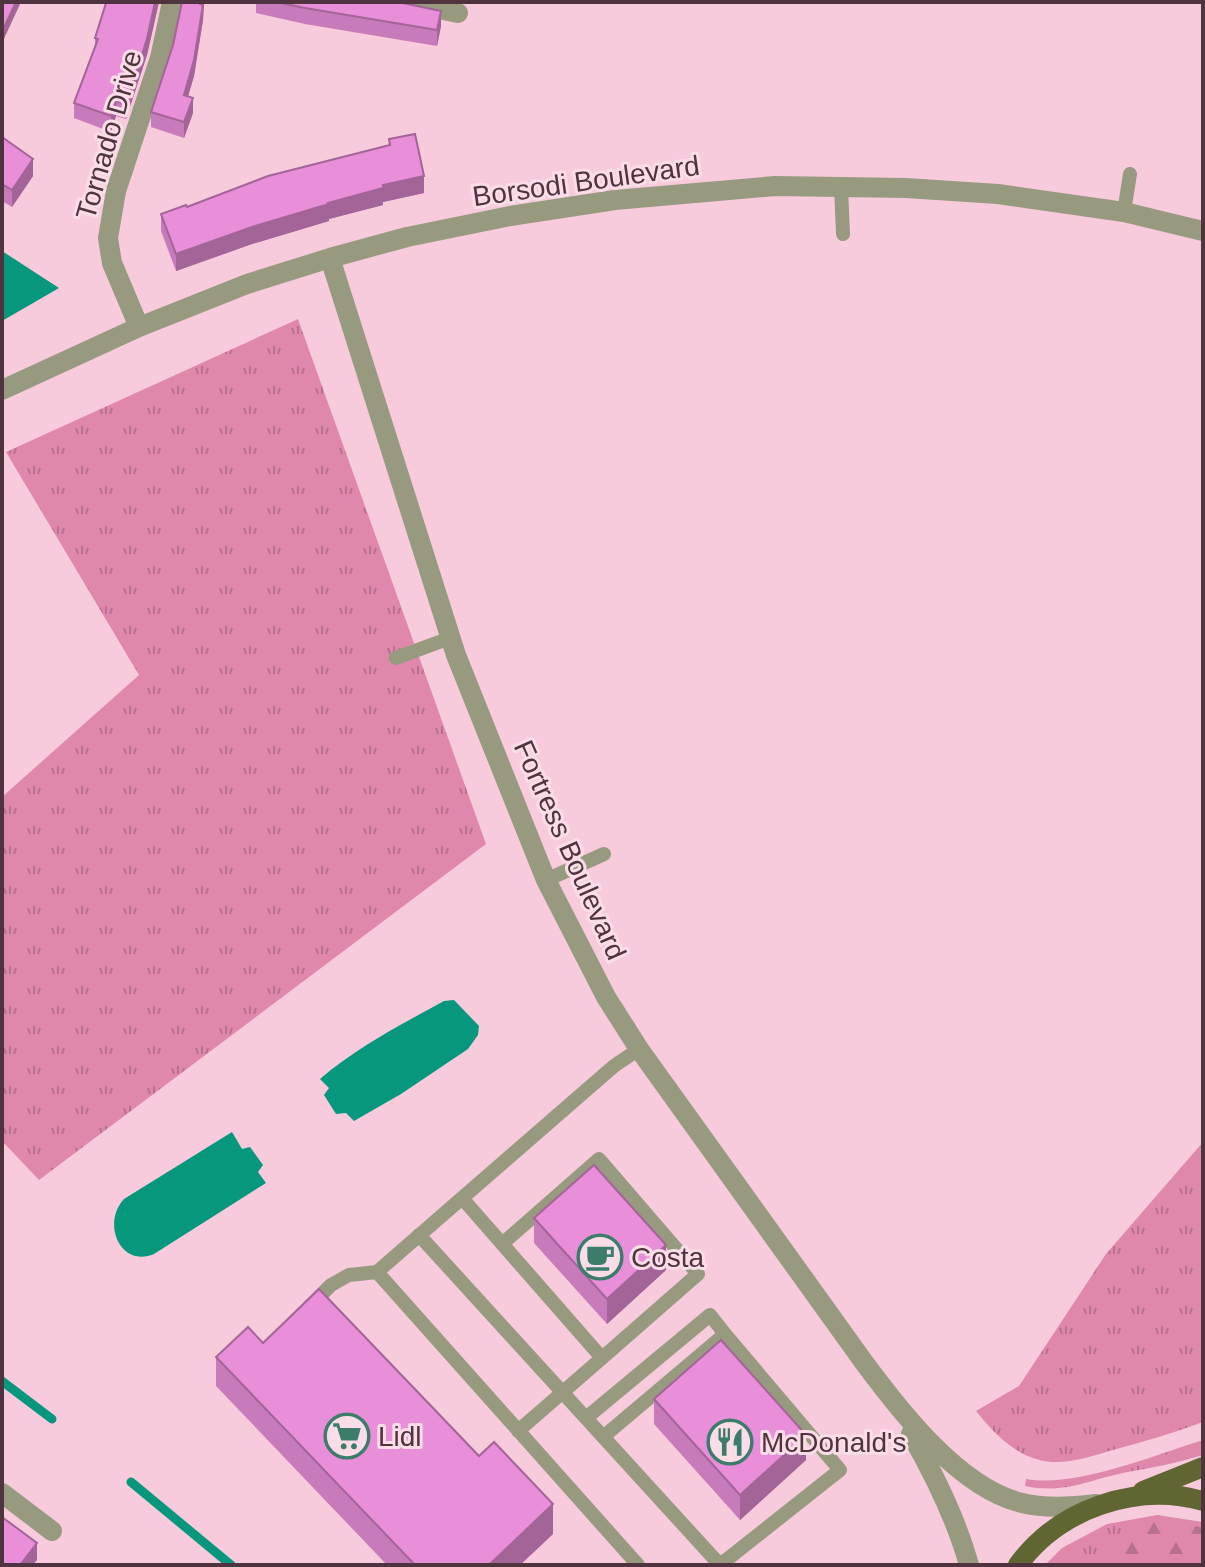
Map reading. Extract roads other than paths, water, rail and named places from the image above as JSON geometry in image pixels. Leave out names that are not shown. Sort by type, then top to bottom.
[{"type":"main road","points":[[1018,1565],[1047,1534],[1074,1516],[1203,1467]]},
{"type":"main road","points":[[1128,1497],[1184,1496],[1203,1501]]},
{"type":"street","name":"Tornado Drive","points":[[139,327],[112,263],[108,238],[116,191],[160,58],[172,2]]},
{"type":"street","points":[[405,2],[458,13]]},
{"type":"street","name":"Borsodi Boulevard","points":[[2,390],[139,327],[247,284],[330,258],[407,237],[510,216],[615,200],[775,186],[906,188],[998,194],[1124,212],[1203,231]]},
{"type":"street","name":"Fortress Boulevard","points":[[330,258],[450,638],[546,880],[606,997],[639,1049],[891,1398],[935,1475],[955,1521],[969,1565]]},
{"type":"street","name":"Fortress Boulevard","points":[[891,1398],[935,1447],[987,1489],[1023,1503],[1074,1507],[1103,1503]]},
{"type":"street","points":[[2,1493],[52,1531]]},
{"type":"lane","points":[[1124,212],[1130,174]]},
{"type":"lane","points":[[841,187],[843,234]]},
{"type":"lane","points":[[396,658],[450,638]]},
{"type":"lane","points":[[546,880],[604,854]]},
{"type":"lane","points":[[298,1319],[331,1285],[349,1275],[377,1272],[614,1066],[639,1049]]},
{"type":"lane","points":[[502,1244],[599,1159],[698,1274],[518,1431]]},
{"type":"lane","points":[[462,1198],[602,1358]]},
{"type":"lane","points":[[419,1235],[720,1565],[840,1470],[710,1315],[586,1418]]},
{"type":"lane","points":[[377,1272],[638,1565]]},
{"type":"lane","points":[[603,1437],[725,1334]]},
{"type":"waterway","points":[[2,1381],[52,1419]]},
{"type":"waterway","points":[[131,1482],[231,1565]]},
{"type":"place","name":"Costa","points":[[600,1257]]},
{"type":"place","name":"Lidl","points":[[347,1436]]},
{"type":"place","name":"McDonald's","points":[[730,1442]]}]
